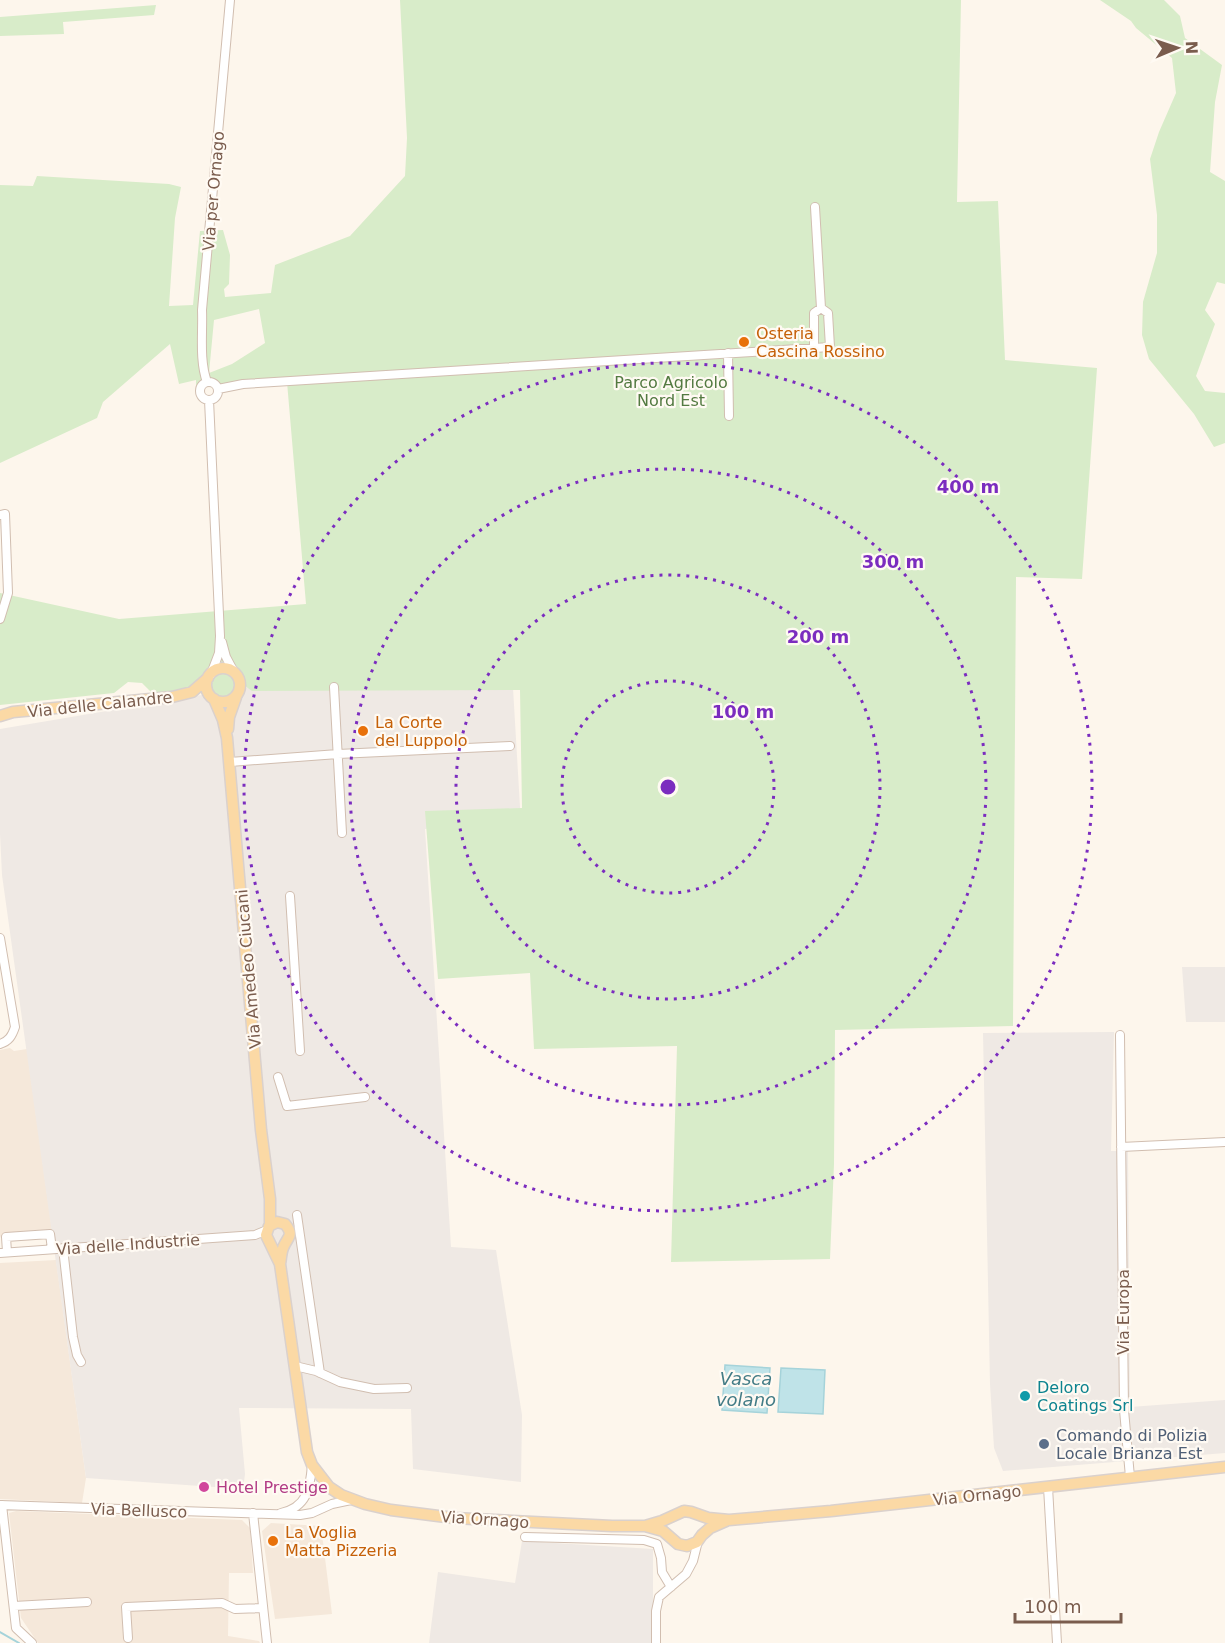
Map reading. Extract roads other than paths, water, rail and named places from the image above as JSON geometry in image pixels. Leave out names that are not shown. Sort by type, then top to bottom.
[{"type":"main road","points":[[210,676],[222,668],[234,672]]},
{"type":"main road","name":"Via Amedeo Ciucani","points":[[227,738],[229,717],[240,685],[239,678],[234,672]]},
{"type":"main road","name":"Via Amedeo Ciucani","points":[[210,676],[207,689],[223,720],[230,762],[260,1120],[270,1199],[269,1234],[280,1264],[305,1445],[312,1465],[329,1487]]},
{"type":"main road","name":"Via delle Calandre","points":[[0,711],[13,712],[163,699],[195,690],[210,676]]},
{"type":"main road","name":"Via delle Calandre","points":[[186,694],[200,694],[213,699]]},
{"type":"main road","points":[[213,699],[226,702],[236,697]]},
{"type":"main road","name":"Via delle Calandre","points":[[0,716],[13,712]]},
{"type":"main road","name":"Via Amedeo Ciucani","points":[[270,1199],[290,1232],[280,1264]]},
{"type":"main road","points":[[283,1222],[277,1222],[269,1234],[278,1246],[285,1244]]},
{"type":"main road","name":"Via Ornago","points":[[645,1526],[684,1511],[708,1518],[729,1520],[831,1511],[1225,1467]]},
{"type":"main road","name":"Via Ornago","points":[[329,1487],[351,1500],[365,1504],[391,1510],[454,1518],[645,1526],[663,1531],[676,1543],[682,1545],[690,1545],[717,1524],[729,1520]]},
{"type":"main road","points":[[696,1514],[702,1523],[703,1530],[700,1538]]},
{"type":"main road","points":[[671,1538],[669,1526],[674,1515]]},
{"type":"street","name":"Via per Ornago","points":[[207,382],[203,354],[202,309],[230,0]]},
{"type":"street","points":[[218,389],[243,384],[830,348],[828,313],[821,308],[815,207]]},
{"type":"street","points":[[814,348],[814,313],[821,308]]},
{"type":"street","points":[[728,353],[729,416]]},
{"type":"street","points":[[207,382],[214,383],[218,389],[216,397],[208,400],[203,398],[200,392],[201,386],[207,382]]},
{"type":"street","name":"Via Amedeo Ciucani","points":[[208,400],[220,636],[218,657],[210,676]]},
{"type":"street","points":[[0,515],[5,514],[8,583],[8,593],[0,616]]},
{"type":"street","name":"Via Amedeo Ciucani","points":[[220,636],[225,655],[234,672]]},
{"type":"street","points":[[334,687],[342,833]]},
{"type":"street","points":[[230,762],[338,754],[510,746]]},
{"type":"street","points":[[290,896],[300,1051]]},
{"type":"street","points":[[0,938],[15,1027],[7,1042],[0,1044]]},
{"type":"street","name":"Via Europa","points":[[1120,1035],[1124,1410],[1130,1478]]},
{"type":"street","points":[[278,1077],[287,1106],[365,1097]]},
{"type":"street","points":[[1121,1147],[1225,1142]]},
{"type":"street","points":[[297,1215],[320,1373]]},
{"type":"street","points":[[3,1252],[6,1237],[50,1234],[52,1249]]},
{"type":"street","name":"Via delle Industrie","points":[[3,1252],[269,1234]]},
{"type":"street","points":[[63,1248],[73,1337],[81,1362]]},
{"type":"street","points":[[295,1366],[340,1382],[374,1389],[407,1388]]},
{"type":"street","points":[[278,1514],[293,1509],[305,1497],[310,1483],[312,1465]]},
{"type":"street","points":[[323,1507],[329,1495],[329,1487]]},
{"type":"street","points":[[1048,1487],[1057,1643]]},
{"type":"street","name":"Via Bellusco","points":[[1,1505],[303,1515],[351,1500]]},
{"type":"street","points":[[1,1505],[16,1628],[32,1643]]},
{"type":"street","points":[[253,1513],[267,1643]]},
{"type":"street","points":[[255,1533],[264,1513]]},
{"type":"street","points":[[549,1523],[551,1538]]},
{"type":"street","points":[[525,1537],[644,1540],[657,1544],[662,1572],[670,1587]]},
{"type":"street","points":[[656,1643],[656,1611],[659,1598],[685,1576],[693,1562],[700,1538]]},
{"type":"street","points":[[682,1545],[691,1566]]},
{"type":"street","points":[[14,1606],[87,1602]]},
{"type":"street","points":[[128,1638],[126,1607],[222,1603],[235,1609],[262,1608]]},
{"type":"water","name":"Vasca volano","points":[[725,1365],[770,1368],[767,1413],[722,1410]]},
{"type":"water","name":"Vasca volano","points":[[781,1368],[825,1370],[823,1414],[778,1412]]},
{"type":"waterway","points":[[0,1632],[19,1643]]},
{"type":"place","name":"Osteria Cascina Rossino","points":[[744,342]]},
{"type":"place","name":"La Corte del Luppolo","points":[[363,731]]},
{"type":"place","name":"Deloro Coatings Srl","points":[[1025,1396]]},
{"type":"place","name":"Comando di Polizia Locale Brianza Est","points":[[1044,1444]]},
{"type":"place","name":"Hotel Prestige","points":[[204,1487]]},
{"type":"place","name":"La Voglia Matta Pizzeria","points":[[273,1541]]},
{"type":"park label","name":"Parco Agricolo Nord Est","points":[[671,391]]}]
